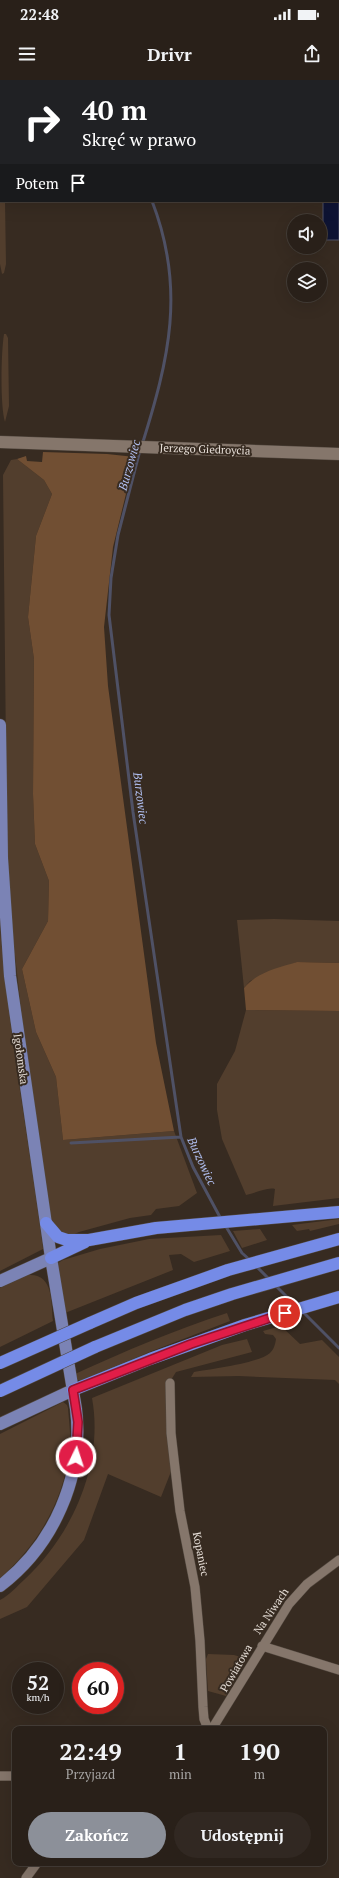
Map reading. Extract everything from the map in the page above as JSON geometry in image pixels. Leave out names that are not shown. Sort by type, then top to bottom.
[{"type":"highway","points":[[46,1223],[58,1237],[67,1240],[89,1240],[156,1228],[339,1212]]},
{"type":"highway","points":[[0,1363],[136,1303],[228,1270],[339,1239]]},
{"type":"highway","points":[[51,1258],[89,1240]]},
{"type":"highway","points":[[0,1391],[95,1347],[184,1310],[232,1294],[338,1264]]},
{"type":"highway","points":[[73,1390],[150,1359],[245,1325],[339,1297]]},
{"type":"main road","name":"Igołomska","points":[[0,725],[2,858],[8,957],[16,1028],[78,1422],[78,1445],[75,1467],[70,1486],[51,1527],[43,1540],[23,1565],[0,1586]]},
{"type":"main road","points":[[0,1281],[51,1258]]},
{"type":"main road","points":[[0,1424],[73,1390]]},
{"type":"street","name":"Jerzego Giedroycia","points":[[0,442],[339,454]]},
{"type":"street","name":"Kopaniec","points":[[170,1383],[171,1433],[180,1511],[195,1587],[200,1641],[204,1719],[207,1726]]},
{"type":"street","name":"Na Niwach","points":[[262,1646],[299,1591],[339,1560]]},
{"type":"street","name":"Powiatowa","points":[[214,1726],[231,1701],[262,1646],[339,1670]]},
{"type":"street","points":[[0,1776],[12,1776]]},
{"type":"street","points":[[26,1878],[35,1866]]},
{"type":"shaded area","points":[[0,202],[5,202],[6,264],[4,273],[2,274],[0,264]]},
{"type":"shaded area","points":[[4,334],[6,334],[8,338],[9,406],[5,422],[2,404],[2,354]]},
{"type":"shaded area","points":[[43,452],[107,454],[135,457],[113,547],[104,627],[108,686],[156,1043],[174,1131],[63,1140],[56,1077],[36,1032],[22,969],[48,921],[49,881],[35,844],[33,794],[34,659],[28,617],[36,536],[52,494],[44,480],[17,459],[26,456],[27,461],[42,462]]},
{"type":"shaded area","points":[[17,459],[44,480],[52,494],[36,536],[28,617],[34,659],[33,794],[35,844],[49,881],[48,921],[22,969],[36,1032],[56,1077],[63,1140],[174,1131],[197,1193],[179,1206],[156,1209],[151,1215],[130,1218],[79,1232],[68,1237],[58,1232],[52,1224],[23,1027],[12,928],[7,842],[3,475],[11,460]]},
{"type":"shaded area","points":[[274,919],[339,921],[339,963],[297,962],[250,981],[244,988],[237,920]]},
{"type":"shaded area","points":[[0,928],[14,1048],[43,1249],[0,1271]]},
{"type":"shaded area","points":[[297,962],[339,963],[339,1011],[246,1010],[244,988],[249,983],[261,974]]},
{"type":"shaded area","points":[[246,1010],[339,1011],[339,1198],[273,1206],[275,1189],[265,1189],[246,1195],[222,1139],[217,1110],[217,1084],[235,1051]]},
{"type":"shaded area","points":[[339,1219],[339,1224],[310,1231],[309,1229],[297,1231],[292,1225]]},
{"type":"shaded area","points":[[260,1229],[267,1240],[242,1248],[233,1231]]},
{"type":"shaded area","points":[[221,1235],[230,1251],[194,1262],[181,1254],[169,1255],[173,1270],[65,1313],[58,1263],[63,1260],[100,1249],[149,1239]]},
{"type":"shaded area","points":[[28,1275],[43,1279],[47,1284],[50,1290],[53,1321],[0,1347],[0,1288]]},
{"type":"shaded area","points":[[227,1313],[230,1321],[82,1380],[77,1380],[75,1374],[94,1365],[169,1334]]},
{"type":"shaded area","points":[[281,1326],[300,1344],[322,1340],[339,1357],[339,1384],[335,1380],[239,1376],[191,1377],[194,1372],[234,1365],[264,1357],[272,1350],[276,1339],[273,1335],[265,1334],[263,1331]]},
{"type":"shaded area","points":[[247,1339],[252,1352],[176,1372],[166,1388],[167,1423],[172,1469],[161,1497],[108,1474],[84,1540],[27,1607],[0,1619],[0,1600],[7,1596],[42,1561],[57,1541],[81,1496],[89,1472],[93,1447],[95,1423],[92,1398],[222,1345]]},
{"type":"shaded area","points":[[63,1402],[68,1408],[70,1448],[62,1485],[47,1520],[38,1536],[27,1551],[0,1578],[0,1434]]},
{"type":"shaded area","points":[[208,1654],[234,1655],[247,1659],[226,1696],[208,1691],[206,1659]]},
{"type":"water","points":[[323,202],[339,202],[339,240],[327,240],[327,214],[323,214]]},
{"type":"waterway","name":"Burzowiec","points":[[142,445],[160,383],[170,324],[171,294],[169,264],[162,233],[152,202]]},
{"type":"waterway","name":"Burzowiec","points":[[140,450],[118,535],[111,578],[109,615],[133,812],[181,1137],[193,1167],[221,1219]]},
{"type":"waterway","points":[[71,1143],[181,1137]]},
{"type":"waterway","name":"Burzowiec","points":[[225,1225],[242,1253],[251,1261]]},
{"type":"waterway","name":"Burzowiec","points":[[256,1266],[269,1279]]},
{"type":"waterway","name":"Burzowiec","points":[[275,1285],[296,1306]]},
{"type":"waterway","name":"Burzowiec","points":[[302,1311],[339,1348]]},
{"type":"route","points":[[76,1457],[78,1445],[78,1422],[73,1390],[92,1384],[150,1359],[191,1344],[285,1313]]}]
